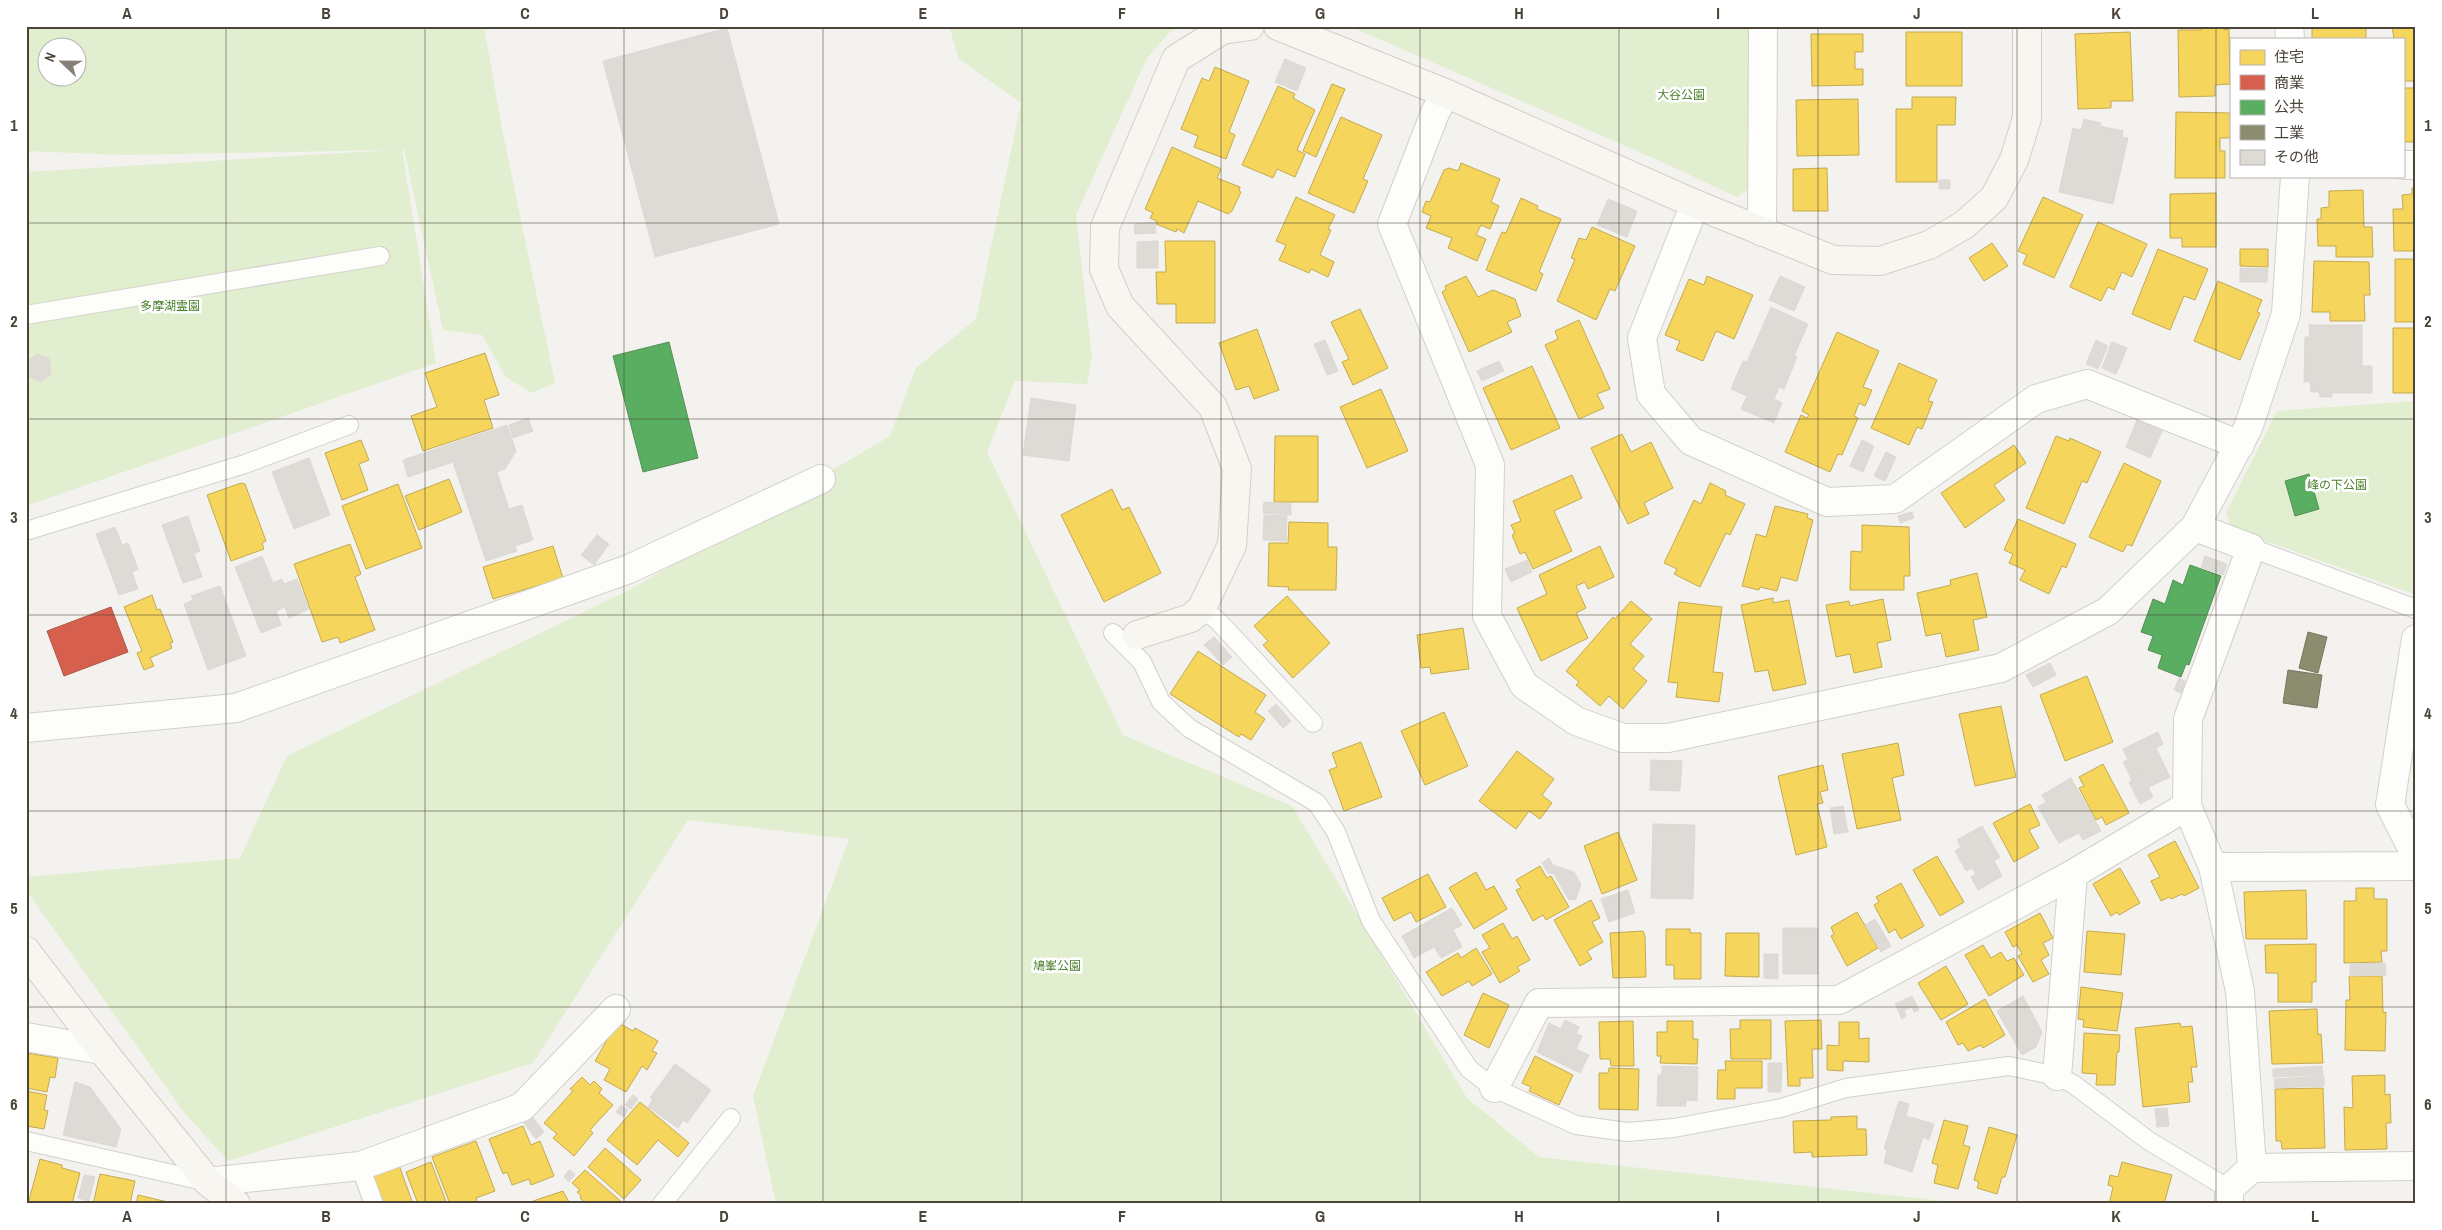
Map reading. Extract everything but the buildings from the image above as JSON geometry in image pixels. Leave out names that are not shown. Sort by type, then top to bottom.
[{"type":"street","points":[[1125,634],[1191,618],[1202,608],[1232,545],[1237,469],[1213,407],[1120,306],[1104,269],[1105,227],[1176,59],[1222,30],[1250,26]]},
{"type":"street","points":[[1278,26],[1445,94],[1694,204],[1833,260],[1880,261],[1929,245],[1964,225],[1994,198],[2014,160],[2027,118],[2027,26]]},
{"type":"street","points":[[1762,232],[1763,26]]},
{"type":"street","points":[[1445,94],[1435,113],[1392,224],[1490,465],[1487,616],[1524,686],[1576,721],[1623,738],[1668,738],[2001,668],[2108,611],[2195,527],[2248,428],[2286,314],[2295,178]]},
{"type":"street","points":[[1694,204],[1642,338],[1651,394],[1691,441],[1827,502],[1895,499],[2036,399],[2086,384],[2240,445]]},
{"type":"street","points":[[26,728],[236,708],[629,569],[821,479]]},
{"type":"street","points":[[2195,527],[2252,548],[2188,719],[2187,806],[2213,868],[2240,991],[2252,1168],[2229,1197]]},
{"type":"street","points":[[2416,639],[2390,805],[2416,856]]},
{"type":"street","points":[[1494,1088],[1539,1003],[1839,1000],[2073,874],[2187,806]]},
{"type":"street","points":[[2213,868],[2416,866]]},
{"type":"street","points":[[2057,1076],[2073,874]]},
{"type":"street","points":[[26,951],[102,1050],[208,1182],[236,1204]]},
{"type":"street","points":[[208,1182],[360,1166],[522,1107],[616,1009]]},
{"type":"street","points":[[26,1037],[102,1050]]},
{"type":"street","points":[[2252,1168],[2416,1166]]},
{"type":"lane","points":[[26,316],[380,256]]},
{"type":"lane","points":[[26,531],[245,464],[349,425]]},
{"type":"lane","points":[[2252,548],[2416,609]]},
{"type":"lane","points":[[1202,608],[1218,621],[1313,723]]},
{"type":"lane","points":[[1125,634],[1142,662],[1161,702],[1189,728],[1317,802],[1336,832],[1371,921],[1469,1069],[1494,1088],[1576,1125],[1627,1132],[1674,1128],[1781,1108],[1846,1088],[2009,1066],[2057,1076],[2073,1084],[2149,1141],[2229,1197]]},
{"type":"lane","points":[[662,1204],[730,1118]]},
{"type":"lane","points":[[26,1141],[208,1182]]},
{"type":"lane","points":[[360,1166],[374,1204]]},
{"type":"green space","name":"多摩湖霊園","points":[[26,26],[484,26],[502,129],[555,383],[531,393],[505,376],[482,335],[443,330],[404,149],[402,149],[436,363],[26,506],[26,172],[394,150],[122,155],[26,151]]},
{"type":"green space","name":"鳩峯公園","points":[[949,26],[1179,26],[1171,31],[1147,58],[1076,215],[1092,357],[1087,384],[1015,381],[987,452],[1123,735],[1292,806],[1467,1098],[1539,1157],[1972,1204],[776,1204],[753,1096],[849,839],[688,820],[533,1063],[228,1161],[183,1111],[26,890],[26,877],[240,858],[287,756],[633,588],[890,436],[916,368],[976,319],[1021,103],[959,59]]},
{"type":"green space","name":"大谷公園","points":[[1349,26],[1748,26],[1750,188],[1737,197],[1662,162]]},
{"type":"green space","name":"峰の下公園","points":[[2416,401],[2416,595],[2232,529],[2226,512],[2277,411]]}]
